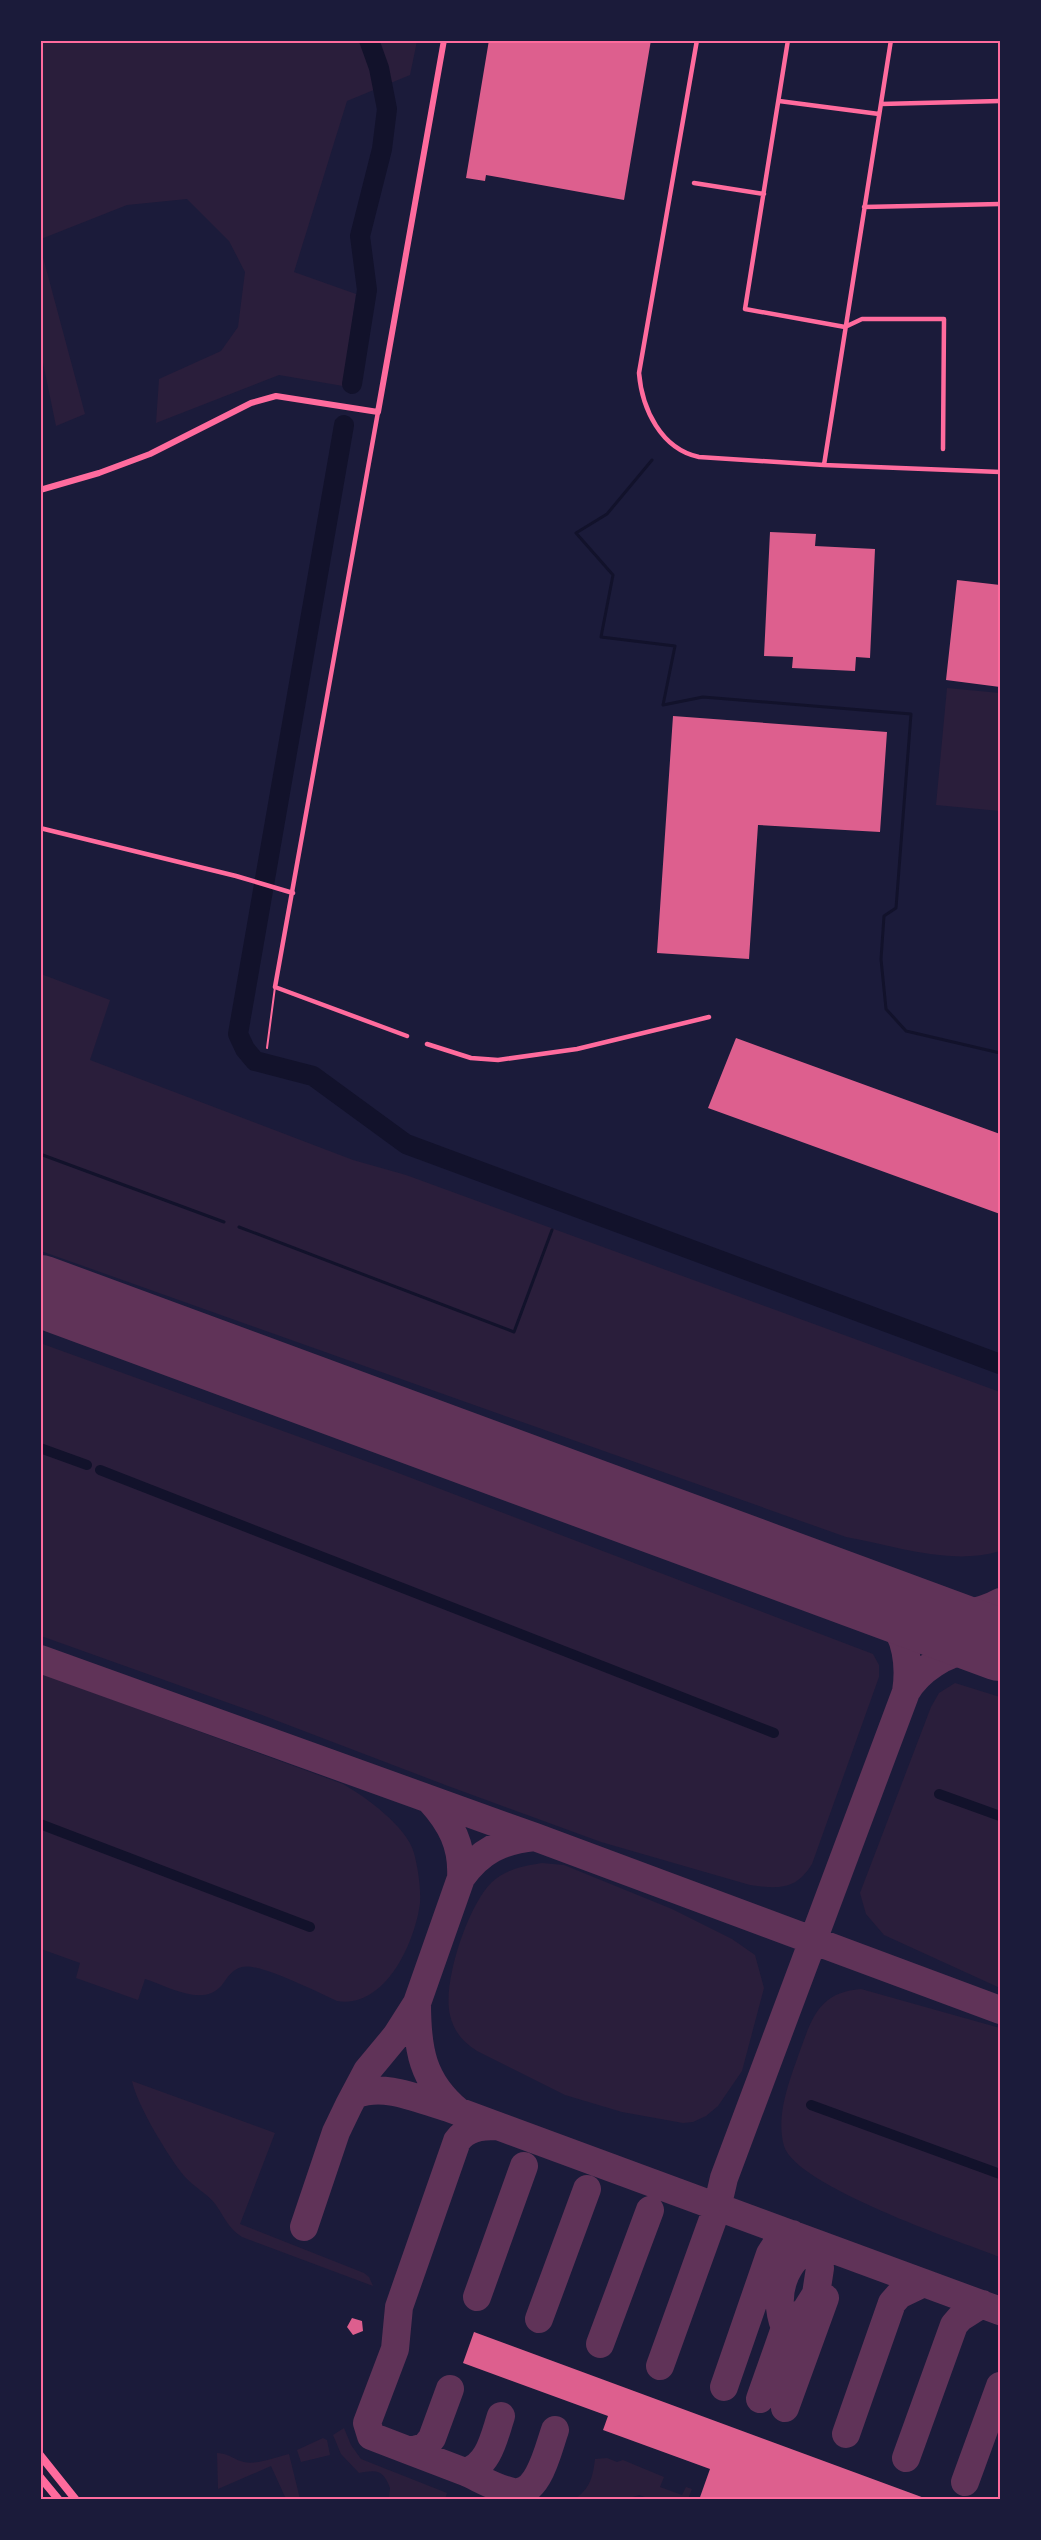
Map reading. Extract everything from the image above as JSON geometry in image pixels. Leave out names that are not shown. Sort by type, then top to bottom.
[{"type":"highway","points":[[40,2455],[76,2499]]},
{"type":"highway","points":[[40,2477],[58,2499]]},
{"type":"street","points":[[407,1036],[275,987],[444,40]]},
{"type":"street","points":[[697,40],[639,373],[641,393],[647,410],[665,437],[687,454],[699,457],[1000,472]]},
{"type":"street","points":[[788,40],[746,309],[845,327],[862,319],[944,319],[943,448]]},
{"type":"street","points":[[824,465],[891,40]]},
{"type":"street","points":[[779,101],[879,114]]},
{"type":"street","points":[[881,104],[1000,101]]},
{"type":"street","points":[[694,183],[764,194]]},
{"type":"street","points":[[864,207],[1000,204]]},
{"type":"street","points":[[40,490],[99,473],[150,453],[251,403],[276,396],[378,412]]},
{"type":"street","points":[[40,828],[236,876],[291,892]]},
{"type":"street","points":[[427,1044],[471,1058],[498,1060],[577,1050],[709,1017]]},
{"type":"lane","points":[[267,1048],[275,987]]},
{"type":"shaded area","points":[[41,40],[417,41],[410,75],[347,101],[294,272],[356,294],[343,386],[279,375],[156,423],[159,379],[221,351],[238,327],[245,272],[229,241],[187,199],[127,205],[41,239]]},
{"type":"shaded area","points":[[40,246],[85,414],[56,426],[41,353]]},
{"type":"shaded area","points":[[947,688],[1000,693],[1000,811],[936,805]]},
{"type":"shaded area","points":[[41,974],[110,1000],[90,1060],[353,1160],[406,1175],[1000,1392],[1000,1551],[981,1555],[943,1556],[846,1537],[41,1251]]},
{"type":"shaded area","points":[[40,1343],[393,1471],[873,1654],[879,1665],[879,1677],[812,1864],[806,1873],[786,1886],[750,1885],[601,1842],[262,1715],[41,1636]]},
{"type":"shaded area","points":[[40,1673],[343,1784],[395,1823],[410,1843],[414,1853],[420,1885],[420,1903],[412,1936],[404,1954],[395,1970],[383,1984],[370,1995],[354,2001],[337,2001],[274,1973],[242,1967],[232,1972],[214,1992],[205,1995],[185,1993],[145,1979],[138,2000],[76,1978],[80,1963],[41,1949]]},
{"type":"shaded area","points":[[955,1683],[1000,1697],[1000,1988],[884,1935],[866,1914],[860,1893],[931,1707],[939,1693]]},
{"type":"shaded area","points":[[542,1863],[564,1865],[672,1909],[732,1939],[755,1955],[764,1988],[742,2071],[718,2106],[706,2116],[693,2122],[683,2123],[622,2112],[565,2095],[477,2051],[463,2040],[457,2031],[450,2015],[450,1984],[459,1945],[474,1908],[492,1882],[503,1874]]},
{"type":"shaded area","points":[[861,1989],[1000,2028],[1000,2257],[916,2225],[847,2194],[817,2178],[795,2162],[784,2146],[781,2121],[785,2096],[810,2025],[828,2000],[848,1991]]},
{"type":"shaded area","points":[[132,2081],[275,2133],[240,2224],[364,2273],[369,2277],[373,2286],[237,2234],[216,2205],[185,2177],[171,2157],[154,2131]]},
{"type":"shaded area","points":[[344,2428],[351,2445],[361,2459],[447,2493],[445,2499],[389,2499],[390,2488],[382,2474],[374,2471],[359,2473],[341,2454],[333,2435]]},
{"type":"shaded area","points":[[323,2438],[327,2440],[330,2455],[301,2462],[297,2450]]},
{"type":"shaded area","points":[[217,2453],[249,2463],[289,2454],[300,2499],[286,2499],[271,2466],[218,2489]]},
{"type":"shaded area","points":[[607,2458],[617,2462],[623,2460],[664,2477],[660,2487],[682,2495],[686,2487],[692,2489],[688,2499],[651,2499],[639,2495],[626,2499],[574,2499],[590,2482],[595,2459]]},
{"type":"building","points":[[489,40],[651,40],[624,200],[486,175],[485,181],[466,178]]},
{"type":"building","points":[[770,532],[816,534],[815,546],[875,549],[870,658],[856,657],[855,671],[792,668],[793,657],[764,656]]},
{"type":"building","points":[[957,580],[1000,585],[1000,687],[946,680]]},
{"type":"building","points":[[673,716],[887,732],[880,832],[758,825],[749,959],[657,953]]},
{"type":"building","points":[[736,1038],[1000,1134],[1000,1214],[708,1108]]},
{"type":"building","points":[[352,2318],[362,2321],[363,2331],[353,2335],[347,2327]]},
{"type":"building","points":[[474,2332],[927,2500],[699,2500],[710,2469],[603,2430],[608,2416],[463,2363]]},
{"type":"waterway","points":[[352,384],[367,290],[360,236],[382,149],[387,109],[379,68],[369,40]]},
{"type":"waterway","points":[[344,425],[238,1034],[245,1049],[255,1061],[313,1076],[406,1144],[1000,1364]]},
{"type":"waterway","points":[[652,460],[607,514],[576,533],[613,575],[601,637],[675,646],[663,705],[703,697],[911,714],[896,908],[884,916],[881,959],[886,1009],[906,1031],[1000,1053]]},
{"type":"waterway","points":[[40,1154],[224,1222]]},
{"type":"waterway","points":[[239,1227],[514,1332],[552,1230]]},
{"type":"waterway","points":[[40,1448],[87,1465]]},
{"type":"waterway","points":[[100,1470],[774,1733]]},
{"type":"waterway","points":[[939,1794],[1000,1816]]},
{"type":"waterway","points":[[40,1824],[310,1927]]},
{"type":"waterway","points":[[811,2105],[1000,2174]]},
{"type":"taxiway","points":[[660,2366],[717,2208],[724,2178],[906,1692],[908,1672],[906,1651],[894,1623],[883,1612],[847,1589]]},
{"type":"taxiway","points":[[908,1611],[926,1618],[944,1617],[974,1612],[1000,1602]]},
{"type":"taxiway","points":[[906,1692],[918,1677],[943,1658],[962,1651],[1000,1652]]},
{"type":"taxiway","points":[[40,1659],[535,1837],[1000,2010]]},
{"type":"taxiway","points":[[430,1800],[450,1826],[458,1845],[461,1878],[476,1861],[493,1848],[512,1841],[535,1837]]},
{"type":"taxiway","points":[[304,2227],[336,2132],[349,2105],[367,2071],[396,2036],[417,2003],[461,1878]]},
{"type":"taxiway","points":[[417,2003],[418,2035],[424,2063],[436,2088],[458,2111]]},
{"type":"taxiway","points":[[355,2095],[366,2091],[390,2091],[449,2108],[1000,2311]]},
{"type":"taxiway","points":[[410,2451],[371,2436],[367,2423],[395,2349],[399,2307],[457,2141],[465,2133],[474,2129],[496,2126]]},
{"type":"taxiway","points":[[477,2297],[524,2166]]},
{"type":"taxiway","points":[[539,2319],[587,2189]]},
{"type":"taxiway","points":[[600,2344],[650,2210]]},
{"type":"taxiway","points":[[724,2387],[770,2254],[779,2240],[792,2234]]},
{"type":"taxiway","points":[[760,2399],[785,2328],[806,2310],[816,2294],[820,2268],[815,2243],[795,2259],[784,2280],[780,2303],[785,2328]]},
{"type":"taxiway","points":[[846,2434],[892,2303],[899,2295],[924,2283]]},
{"type":"taxiway","points":[[785,2408],[825,2298]]},
{"type":"taxiway","points":[[906,2458],[954,2325],[960,2318],[982,2304]]},
{"type":"taxiway","points":[[965,2482],[1000,2386]]},
{"type":"taxiway","points":[[450,2389],[432,2438],[425,2447],[410,2451],[465,2472],[473,2469],[480,2464],[489,2450],[501,2416]]},
{"type":"taxiway","points":[[465,2472],[501,2488],[513,2492],[522,2491],[530,2487],[541,2470],[555,2430]]},
{"type":"runway","points":[[40,1291],[1000,1645]]}]
